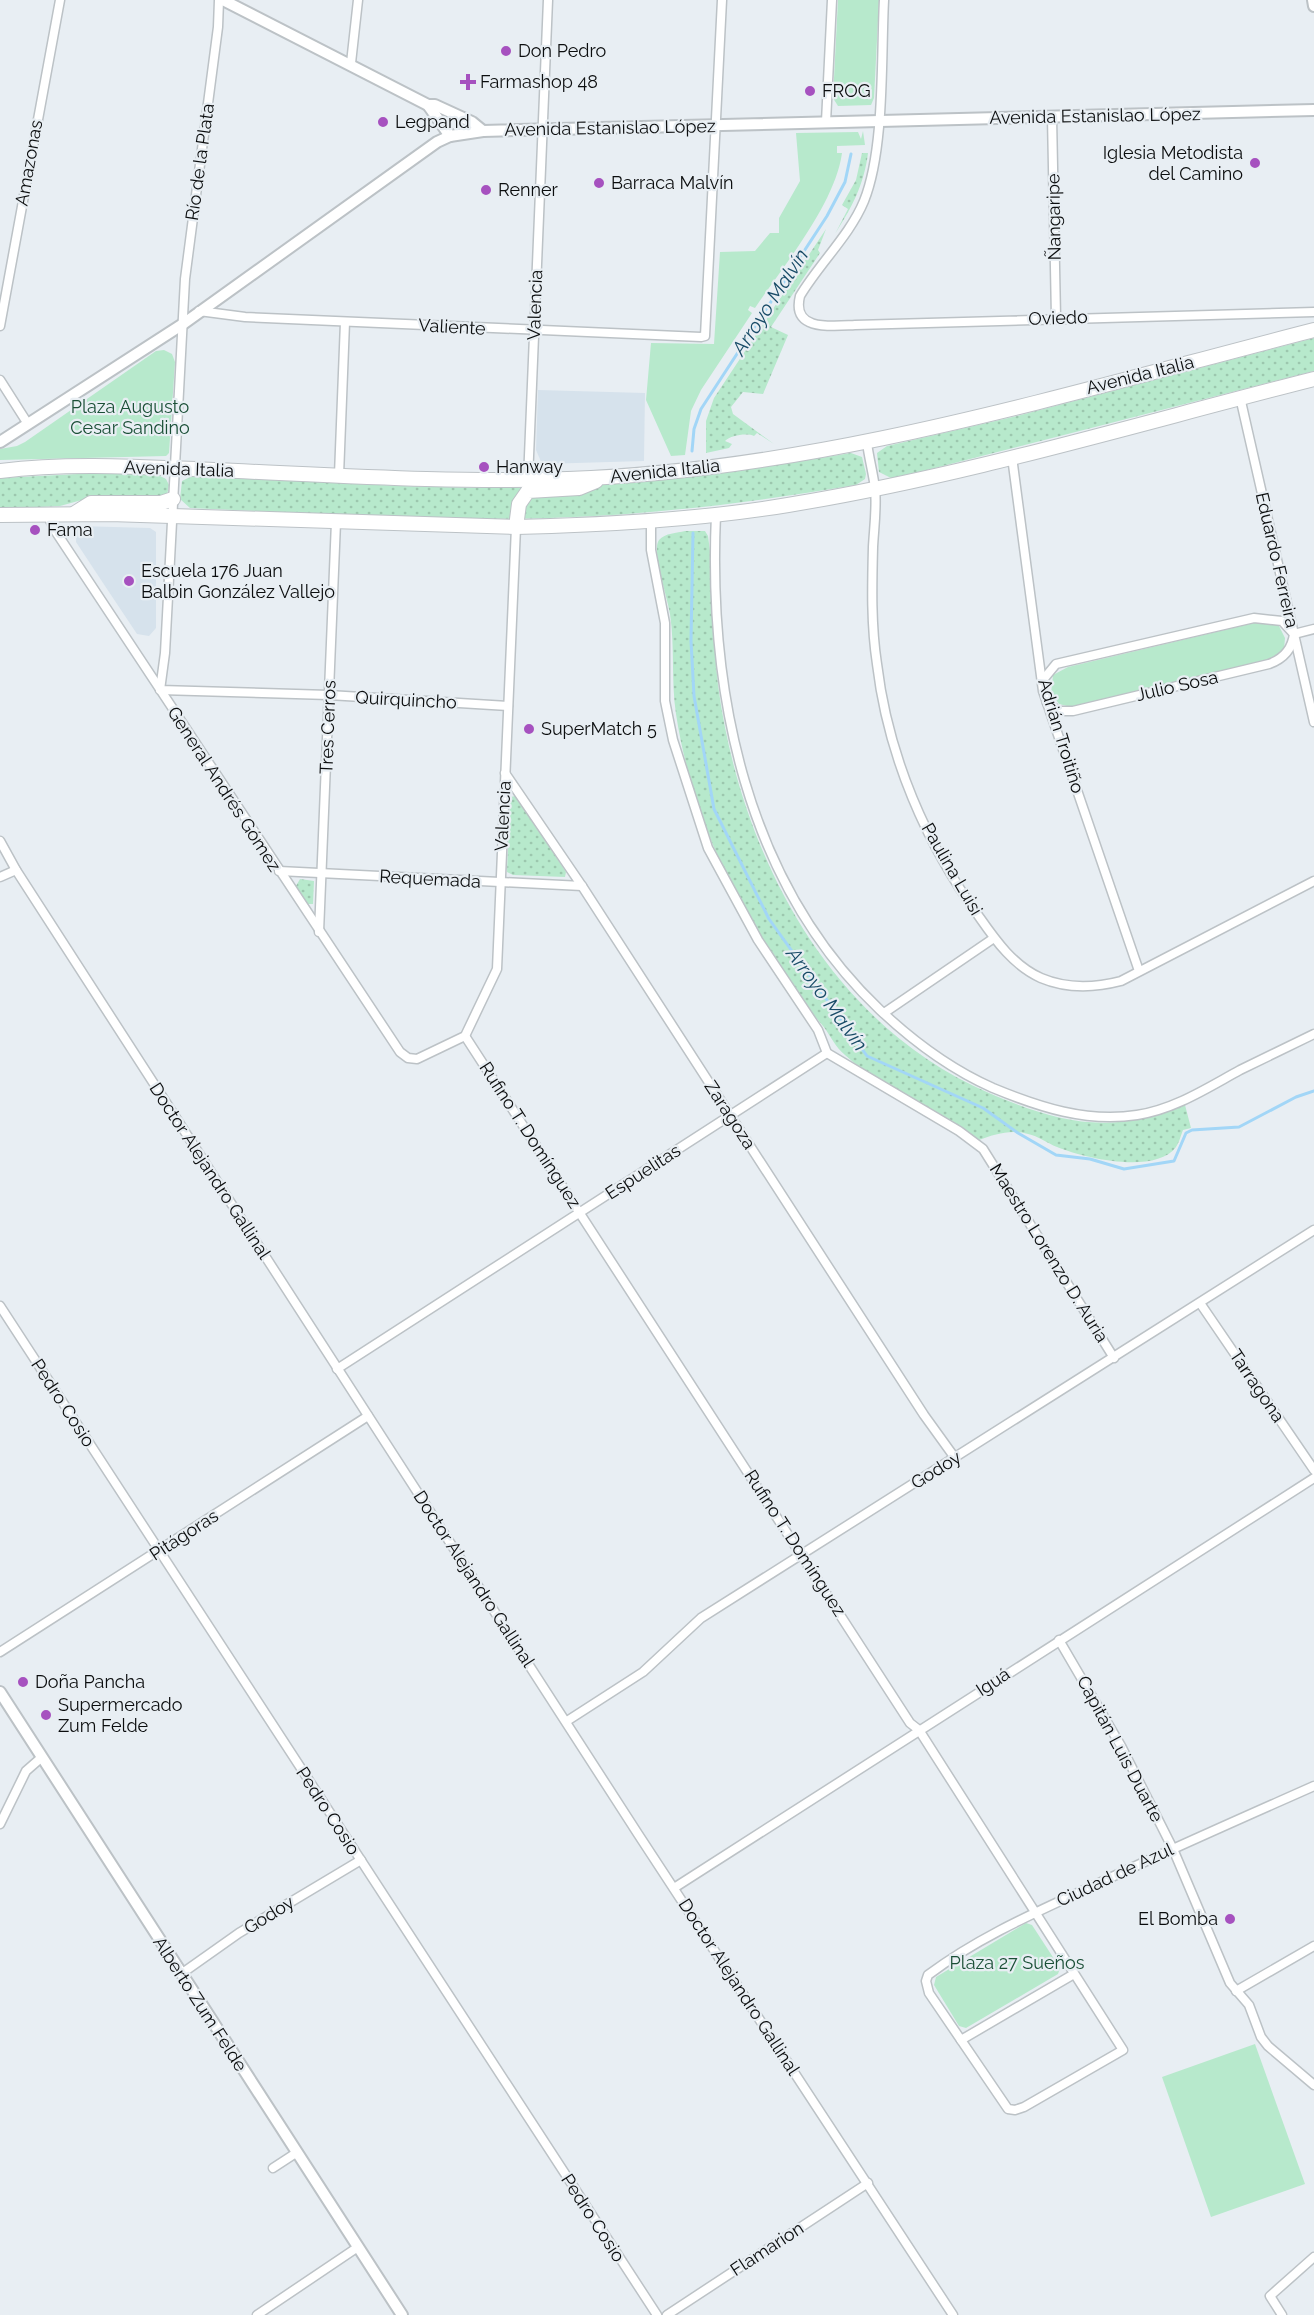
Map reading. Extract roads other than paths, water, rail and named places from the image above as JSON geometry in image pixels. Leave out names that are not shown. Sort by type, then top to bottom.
[{"type":"main road","name":"Avenida Italia","points":[[0,471],[56,467],[175,468],[528,480],[603,477],[754,462],[867,443],[1314,330]]},
{"type":"main road","points":[[0,515],[172,516],[516,527],[716,514],[786,506],[875,489],[1012,457],[1314,379]]},
{"type":"main road","points":[[516,527],[519,504],[528,491],[579,488],[603,477]]},
{"type":"main road","points":[[73,514],[91,503],[161,503],[173,499]]},
{"type":"street","name":"Amazonas","points":[[0,326],[60,0]]},
{"type":"street","points":[[221,0],[351,63],[428,105],[450,136]]},
{"type":"street","name":"Río de la Plata","points":[[160,690],[165,653],[185,279],[221,0]]},
{"type":"street","points":[[351,63],[358,0]]},
{"type":"street","name":"Valencia","points":[[528,480],[548,0]]},
{"type":"street","points":[[716,125],[722,0]]},
{"type":"street","points":[[826,122],[832,0]]},
{"type":"street","points":[[878,120],[884,0]]},
{"type":"street","points":[[1313,0],[1314,6]]},
{"type":"street","points":[[428,105],[435,105],[472,122],[483,131]]},
{"type":"street","name":"Avenida Estanislao López","points":[[0,442],[183,324],[450,136],[483,131],[1314,110]]},
{"type":"street","name":"Ñangaripe","points":[[1052,117],[1056,317]]},
{"type":"street","name":"Oviedo","points":[[878,120],[874,167],[864,202],[800,296],[799,308],[804,319],[817,326],[1056,317],[1314,312]]},
{"type":"street","name":"Valiente","points":[[199,311],[229,316],[345,322],[705,336],[716,125]]},
{"type":"street","points":[[339,475],[345,322]]},
{"type":"street","points":[[0,380],[28,424]]},
{"type":"street","name":"Eduardo Ferreira","points":[[1240,398],[1314,722]]},
{"type":"street","name":"Paulina Luisi","points":[[867,443],[875,489],[873,629],[888,726],[914,800],[935,845],[951,875],[994,938],[1027,969],[1059,984],[1090,987],[1104,985],[1121,981],[1314,881]]},
{"type":"street","name":"Adrián Troitiño","points":[[1012,457],[1042,681],[1047,703],[1139,971]]},
{"type":"street","name":"General Andrés Gómez","points":[[47,514],[54,529],[399,1052],[408,1058],[417,1059],[465,1036]]},
{"type":"street","points":[[716,514],[718,636],[722,681],[738,757],[757,821],[780,873],[815,933],[852,981],[884,1013],[934,1055],[972,1079],[1059,1111],[1111,1117],[1166,1108],[1314,1034]]},
{"type":"street","points":[[651,520],[651,550],[665,622],[665,701],[673,740],[705,837],[737,903],[803,1011],[818,1030],[827,1053]]},
{"type":"street","name":"Tres Cerros","points":[[319,933],[336,522]]},
{"type":"street","name":"Valencia","points":[[465,1036],[497,969],[516,527]]},
{"type":"street","points":[[1042,681],[1056,664],[1254,618],[1282,621],[1294,634],[1314,629]]},
{"type":"street","name":"Julio Sosa","points":[[1047,703],[1059,711],[1073,711],[1269,664],[1284,656],[1291,647],[1294,634]]},
{"type":"street","name":"Quirquincho","points":[[160,690],[329,695],[508,706]]},
{"type":"street","name":"Zaragoza","points":[[505,772],[582,886],[729,1115],[955,1458]]},
{"type":"street","name":"Doctor Alejandro Gallinal","points":[[0,841],[16,870],[337,1369],[953,2315]]},
{"type":"street","points":[[0,877],[16,870]]},
{"type":"street","name":"Requemada","points":[[279,871],[582,886]]},
{"type":"street","points":[[884,1013],[994,938]]},
{"type":"street","name":"Rufino T. Domínguez","points":[[465,1036],[910,1723],[919,1730],[1123,2050],[1015,2110],[1002,2103],[961,2040]]},
{"type":"street","name":"Espuelitas","points":[[337,1369],[827,1053]]},
{"type":"street","name":"Maestro Lorenzo D. Auria","points":[[827,1053],[959,1131],[983,1149],[1114,1358]]},
{"type":"street","name":"Godoy","points":[[567,1721],[643,1672],[701,1618],[1314,1230]]},
{"type":"street","name":"Tarragona","points":[[1200,1303],[1314,1470]]},
{"type":"street","name":"Pedro Cosio","points":[[0,1306],[657,2315]]},
{"type":"street","name":"Pitágoras","points":[[0,1652],[368,1416]]},
{"type":"street","name":"Iguá","points":[[674,1888],[1314,1478]]},
{"type":"street","name":"Capitán Luis Duarte","points":[[1059,1640],[1121,1746],[1173,1848],[1236,1991],[1249,2005],[1256,2027],[1268,2046],[1314,2085]]},
{"type":"street","name":"Alberto Zum Felde","points":[[0,1692],[402,2315]]},
{"type":"street","points":[[0,1824],[26,1771],[42,1757]]},
{"type":"street","name":"Ciudad de Azul","points":[[961,2040],[929,1992],[926,1981],[928,1975],[1000,1929],[1173,1848],[1314,1786]]},
{"type":"street","name":"Godoy","points":[[181,1974],[239,1933],[361,1860]]},
{"type":"street","points":[[1236,1991],[1314,1946]]},
{"type":"street","points":[[961,2040],[1074,1974]]},
{"type":"street","points":[[273,2168],[296,2153]]},
{"type":"street","name":"Flamarion","points":[[667,2315],[868,2182]]},
{"type":"street","points":[[257,2315],[357,2247]]},
{"type":"street","points":[[1282,2315],[1270,2296],[1314,2257]]},
{"type":"waterway","name":"Arroyo Malvín","points":[[692,451],[694,429],[701,409],[827,216],[845,182],[851,154]]},
{"type":"waterway","name":"Arroyo Malvín","points":[[693,533],[691,641],[694,696],[714,809],[769,919],[867,1056],[983,1108],[1018,1133],[1056,1155],[1090,1159],[1124,1169],[1174,1161],[1186,1133],[1192,1130],[1239,1127],[1296,1097],[1314,1091]]},
{"type":"place","name":"Don Pedro","points":[[506,51]]},
{"type":"place","name":"Farmashop 48","points":[[468,82]]},
{"type":"place","name":"FROG","points":[[810,91]]},
{"type":"place","name":"Legpand","points":[[383,122]]},
{"type":"place","name":"Iglesia Metodista del Camino","points":[[1255,163]]},
{"type":"place","name":"Barraca Malvín","points":[[599,183]]},
{"type":"place","name":"Renner","points":[[486,190]]},
{"type":"place","name":"Hanway","points":[[484,467]]},
{"type":"place","name":"Fama","points":[[35,530]]},
{"type":"place","name":"Escuela 176 Juan Balbin González Vallejo","points":[[129,581]]},
{"type":"place","name":"SuperMatch 5","points":[[529,729]]},
{"type":"place","name":"Doña Pancha","points":[[23,1682]]},
{"type":"place","name":"Supermercado Zum Felde","points":[[46,1715]]},
{"type":"place","name":"El Bomba","points":[[1230,1919]]},
{"type":"park label","name":"Plaza Augusto Cesar Sandino","points":[[130,417]]},
{"type":"park label","name":"Plaza 27 Sueños","points":[[1017,1963]]}]
